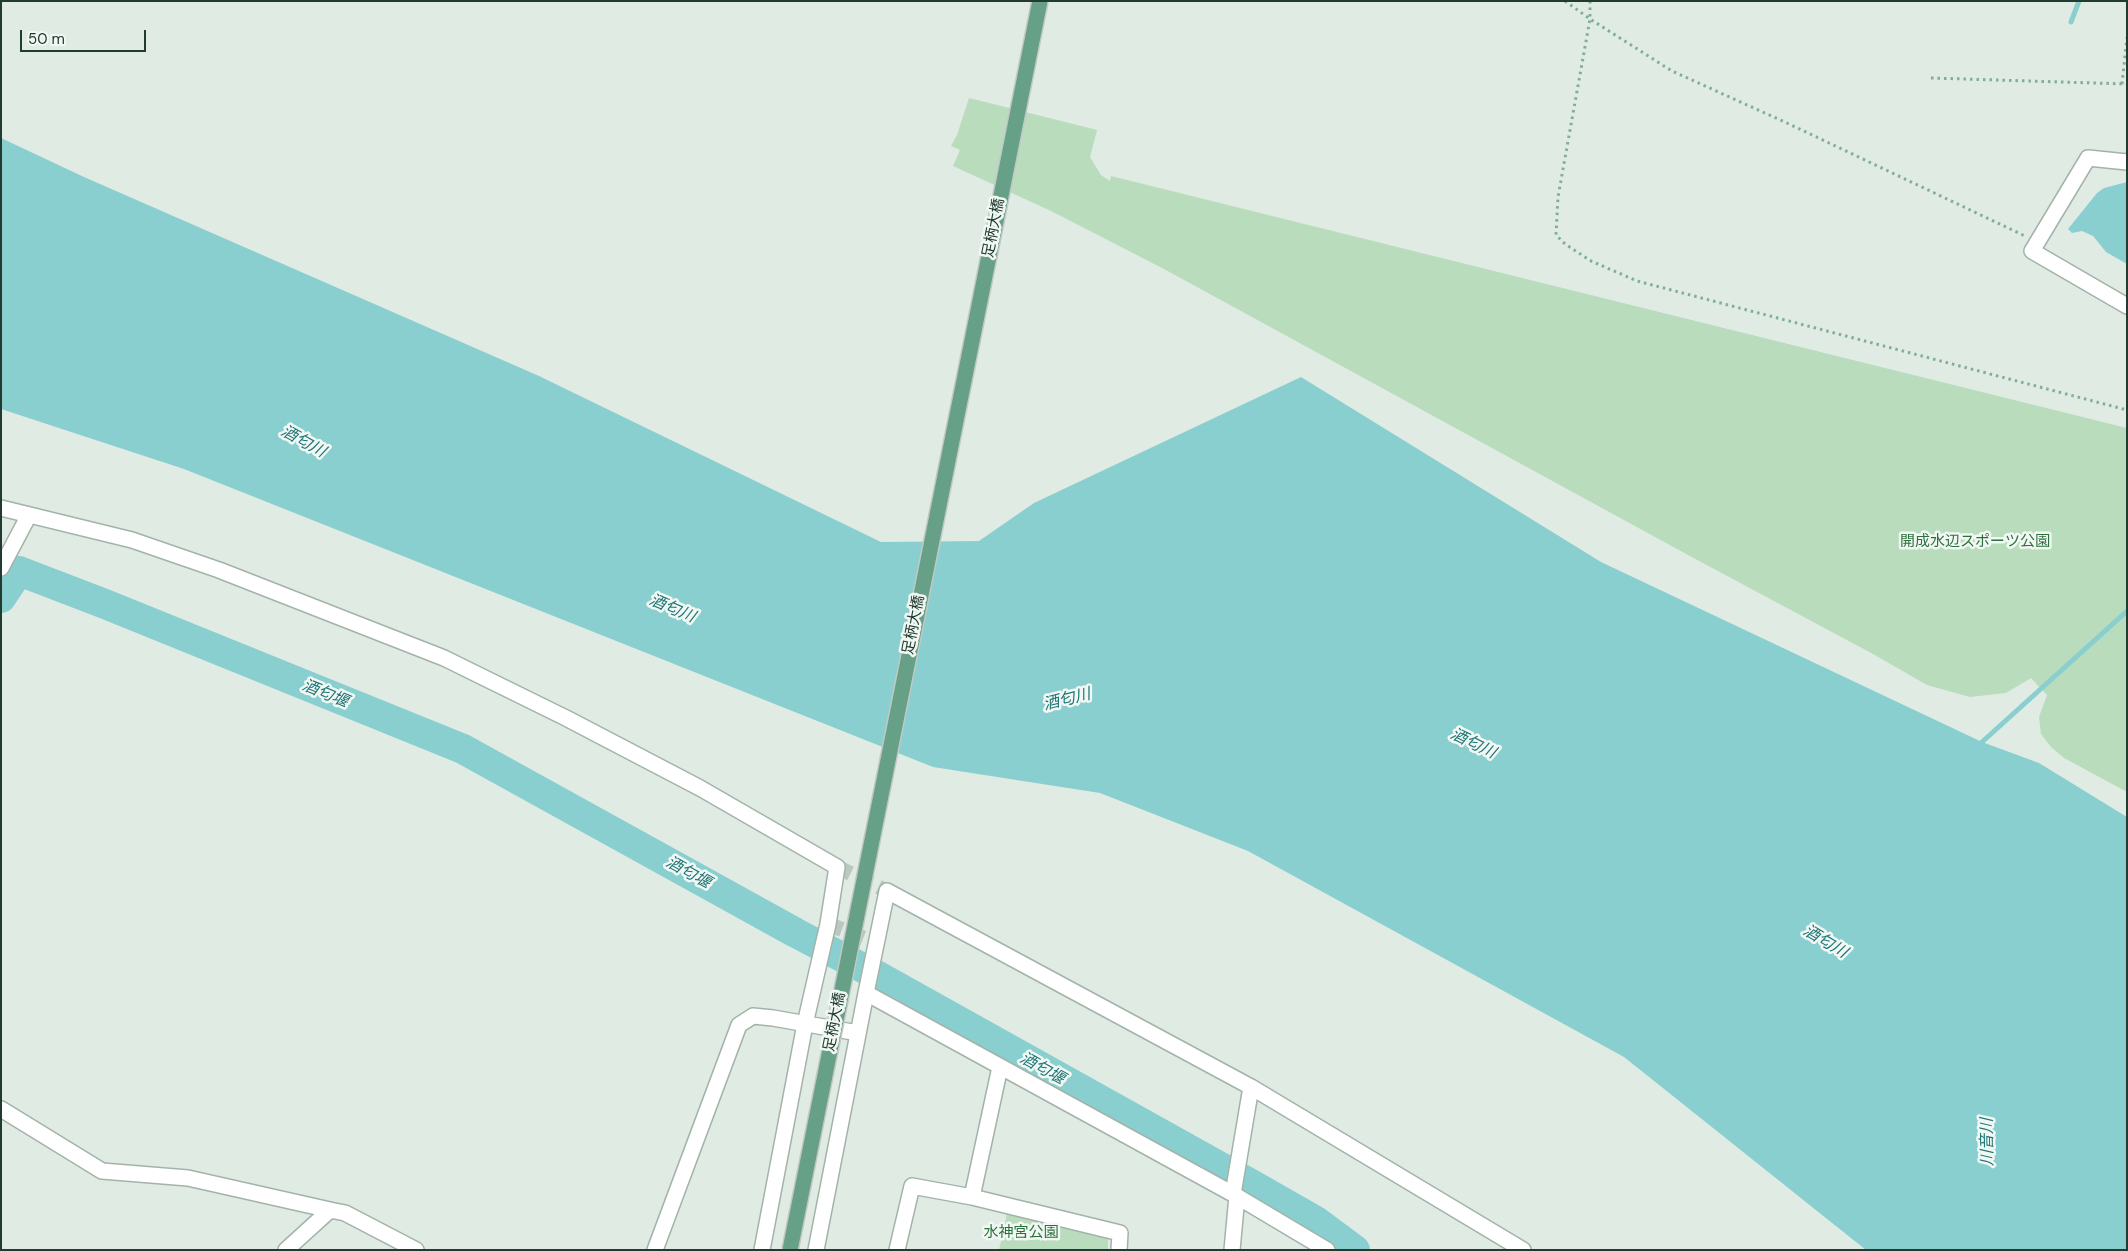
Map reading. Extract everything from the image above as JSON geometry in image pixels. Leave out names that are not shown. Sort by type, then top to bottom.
[{"type":"main road","name":"足柄大橋","points":[[790,1250],[1040,1]]},
{"type":"street","points":[[2127,162],[2088,158],[2032,251],[2127,306]]},
{"type":"street","points":[[1,508],[132,540],[218,570],[444,658],[566,718],[700,788],[837,867],[823,947],[805,1024],[762,1250]]},
{"type":"street","points":[[1,568],[29,515]]},
{"type":"street","points":[[816,1250],[887,891],[1251,1087],[1514,1247]]},
{"type":"street","points":[[867,988],[1000,1067],[1236,1186],[1327,1250]]},
{"type":"street","points":[[655,1250],[739,1025],[753,1016],[858,1034]]},
{"type":"street","points":[[972,1197],[1000,1067]]},
{"type":"street","points":[[1232,1250],[1236,1186],[1251,1087]]},
{"type":"street","points":[[1,1109],[102,1171],[188,1178],[346,1213],[416,1250]]},
{"type":"street","points":[[897,1250],[912,1186],[972,1197],[1120,1234],[1119,1250]]},
{"type":"street","points":[[286,1250],[330,1210]]},
{"type":"path","points":[[1565,1],[1672,71],[1859,156],[2037,242]]},
{"type":"path","points":[[1590,1],[1590,19],[1558,197],[1556,235],[1565,244],[1591,261],[1637,281],[2127,410]]},
{"type":"path","points":[[1931,78],[2124,84],[2127,37]]},
{"type":"green space","name":"開成水辺スポーツ公園","points":[[969,98],[1097,130],[1090,157],[1101,175],[1110,181],[1111,176],[2127,428],[2127,792],[2064,758],[2051,747],[2041,734],[2039,717],[2047,695],[2031,678],[2006,693],[1970,697],[1927,685],[1164,269],[1051,211],[953,166],[960,150],[951,146],[957,135]]},
{"type":"green space","name":"水神宮公園","points":[[1007,1214],[1108,1237],[1108,1250],[999,1250]]},
{"type":"water","points":[[1,138],[84,177],[539,376],[881,542],[979,541],[1034,503],[1301,377],[1601,562],[1982,742],[2039,763],[2127,817],[2127,1250],[1866,1250],[1624,1057],[1248,851],[1100,793],[933,767],[184,469],[1,409]]},
{"type":"water","points":[[2127,182],[2127,264],[2106,252],[2093,236],[2082,231],[2072,233],[2068,229],[2097,193],[2104,188]]},
{"type":"waterway","points":[[2071,22],[2079,1]]},
{"type":"waterway","name":"酒匂堰","points":[[1,598],[19,571],[463,749],[796,933],[880,977],[1253,1185],[1316,1221],[1355,1250]]},
{"type":"waterway","points":[[1982,742],[2127,611]]},
{"type":"tunnel","points":[[837,867],[887,891]]},
{"type":"tunnel","points":[[828,924],[876,943]]},
{"type":"water label","name":"酒匂川","points":[[303,442]]},
{"type":"water label","name":"酒匂川","points":[[672,609]]},
{"type":"water label","name":"酒匂川","points":[[1067,700]]},
{"type":"water label","name":"酒匂川","points":[[1473,744]]},
{"type":"water label","name":"酒匂川","points":[[1825,942]]},
{"type":"water label","name":"川音川","points":[[1988,1142]]}]
